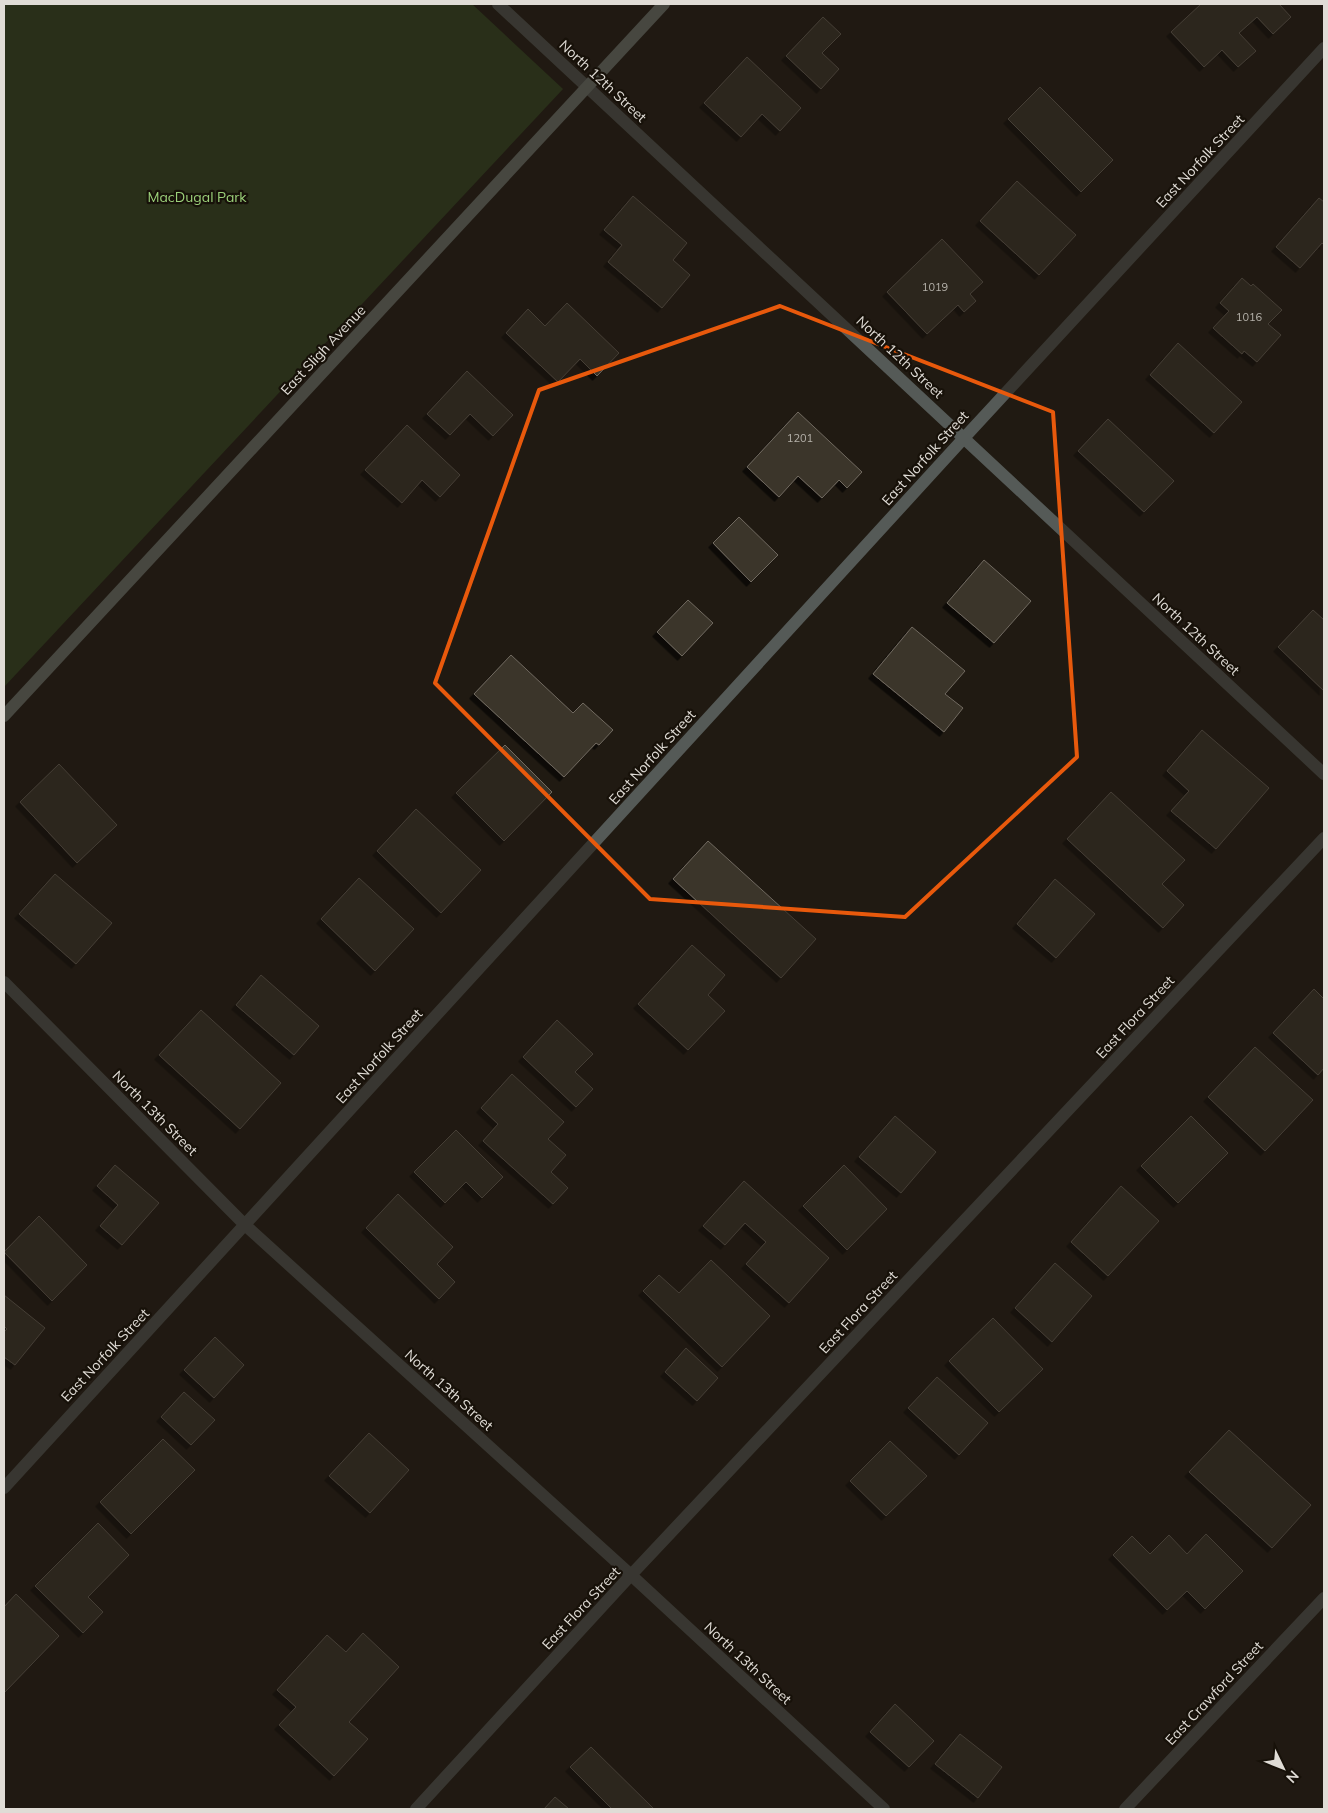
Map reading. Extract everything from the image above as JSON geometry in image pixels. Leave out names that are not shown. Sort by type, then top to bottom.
[{"type":"street","name":"North 12th Street","points":[[498,4],[1324,774]]},
{"type":"street","name":"East Sligh Avenue","points":[[4,716],[664,4]]},
{"type":"street","name":"East Norfolk Street","points":[[4,1488],[964,438],[1324,48]]},
{"type":"street","name":"East Flora Street","points":[[416,1809],[631,1575],[1324,838]]},
{"type":"street","name":"North 13th Street","points":[[4,982],[245,1225],[631,1575],[884,1809]]},
{"type":"street","name":"East Crawford Street","points":[[1125,1809],[1324,1598]]},
{"type":"highlighted area","points":[[780,306],[1053,412],[1077,757],[905,917],[650,899],[435,683],[539,390]]},
{"type":"green space","name":"MacDugal Park","points":[[4,4],[472,4],[563,89],[4,687]]},
{"type":"building","points":[[1201,4],[1279,4],[1291,17],[1273,34],[1257,17],[1239,33],[1256,51],[1238,67],[1222,50],[1204,67],[1171,32]]},
{"type":"building","points":[[823,17],[841,34],[822,53],[839,69],[821,89],[786,56]]},
{"type":"building","points":[[747,57],[801,108],[780,131],[762,114],[741,137],[704,103]]},
{"type":"building","points":[[1040,87],[1113,160],[1081,192],[1008,119]]},
{"type":"building","points":[[1017,181],[1076,235],[1039,275],[980,221]]},
{"type":"building","points":[[633,196],[687,243],[673,260],[690,275],[662,308],[608,262],[622,245],[604,230]]},
{"type":"building","points":[[1319,198],[1324,202],[1324,245],[1322,243],[1300,268],[1276,247]]},
{"type":"building","points":[[942,239],[983,282],[970,294],[976,301],[964,312],[958,305],[927,334],[887,292]]},
{"type":"building","points":[[1242,278],[1251,286],[1253,284],[1282,310],[1268,324],[1281,335],[1257,362],[1244,351],[1242,354],[1213,328],[1229,311],[1220,303]]},
{"type":"building","points":[[567,303],[619,353],[597,376],[580,359],[558,382],[506,333],[528,309],[545,326]]},
{"type":"building","points":[[1178,343],[1242,402],[1214,433],[1150,375]]},
{"type":"building","points":[[467,371],[513,415],[493,436],[470,414],[450,435],[427,414]]},
{"type":"building","points":[[798,412],[862,472],[847,488],[839,480],[822,498],[798,476],[779,497],[747,467]]},
{"type":"building","points":[[1108,419],[1174,481],[1144,512],[1078,451]]},
{"type":"building","points":[[407,425],[460,475],[440,497],[422,480],[402,503],[365,470]]},
{"type":"building","points":[[739,517],[778,555],[751,582],[713,543]]},
{"type":"building","points":[[984,560],[1031,601],[994,643],[947,603]]},
{"type":"building","points":[[688,600],[713,623],[682,656],[657,632]]},
{"type":"building","points":[[1313,610],[1324,620],[1324,691],[1278,647]]},
{"type":"building","points":[[912,627],[965,671],[945,694],[963,708],[944,732],[873,674]]},
{"type":"building","points":[[511,655],[573,713],[583,703],[613,730],[599,745],[596,743],[564,777],[474,694]]},
{"type":"building","points":[[1202,730],[1269,788],[1216,849],[1171,811],[1189,791],[1167,771]]},
{"type":"building","points":[[505,745],[552,792],[504,841],[456,793]]},
{"type":"building","points":[[59,764],[117,825],[77,863],[20,802]]},
{"type":"building","points":[[1111,792],[1185,860],[1162,884],[1184,905],[1163,928],[1067,839]]},
{"type":"building","points":[[416,809],[481,870],[441,913],[377,851]]},
{"type":"building","points":[[708,841],[816,939],[781,978],[673,879]]},
{"type":"building","points":[[55,874],[112,923],[76,964],[19,914]]},
{"type":"building","points":[[359,878],[414,929],[375,971],[321,919]]},
{"type":"building","points":[[1055,879],[1095,914],[1056,958],[1017,924]]},
{"type":"building","points":[[692,945],[725,975],[708,995],[725,1011],[688,1050],[638,1004]]},
{"type":"building","points":[[261,975],[319,1026],[294,1055],[236,1005]]},
{"type":"building","points":[[1314,989],[1324,999],[1324,1068],[1318,1075],[1273,1033]]},
{"type":"building","points":[[201,1010],[281,1083],[240,1129],[159,1055]]},
{"type":"building","points":[[557,1020],[593,1054],[575,1072],[593,1089],[576,1107],[523,1057]]},
{"type":"building","points":[[1255,1047],[1313,1100],[1265,1151],[1208,1097]]},
{"type":"building","points":[[512,1074],[564,1122],[548,1139],[566,1155],[551,1172],[568,1188],[553,1204],[483,1141],[498,1124],[481,1108]]},
{"type":"building","points":[[895,1116],[936,1152],[901,1193],[859,1157]]},
{"type":"building","points":[[1191,1116],[1228,1153],[1178,1203],[1141,1166]]},
{"type":"building","points":[[456,1130],[503,1177],[482,1198],[466,1182],[445,1203],[414,1172]]},
{"type":"building","points":[[115,1165],[159,1203],[122,1245],[100,1226],[118,1205],[97,1186]]},
{"type":"building","points":[[844,1165],[887,1209],[847,1250],[803,1206]]},
{"type":"building","points":[[744,1181],[829,1258],[789,1303],[746,1264],[766,1242],[745,1223],[725,1245],[703,1226]]},
{"type":"building","points":[[1121,1186],[1159,1221],[1108,1276],[1071,1242]]},
{"type":"building","points":[[398,1194],[453,1247],[437,1264],[455,1282],[439,1299],[366,1228]]},
{"type":"building","points":[[39,1216],[87,1265],[52,1301],[4,1252]]},
{"type":"building","points":[[711,1260],[770,1316],[722,1367],[643,1291],[659,1275],[679,1293]]},
{"type":"building","points":[[1055,1263],[1092,1296],[1052,1342],[1015,1308]]},
{"type":"building","points":[[4,1295],[45,1328],[15,1365],[4,1357],[4,1332],[7,1329],[4,1326]]},
{"type":"building","points":[[993,1318],[1043,1369],[999,1412],[949,1361]]},
{"type":"building","points":[[215,1337],[244,1365],[214,1398],[184,1370]]},
{"type":"building","points":[[686,1348],[718,1378],[697,1401],[665,1372]]},
{"type":"building","points":[[937,1377],[988,1423],[959,1455],[908,1408]]},
{"type":"building","points":[[184,1392],[215,1420],[191,1445],[161,1417]]},
{"type":"building","points":[[1229,1430],[1311,1505],[1272,1548],[1189,1472]]},
{"type":"building","points":[[369,1433],[409,1470],[370,1513],[329,1476]]},
{"type":"building","points":[[163,1439],[195,1470],[131,1534],[100,1502]]},
{"type":"building","points":[[890,1441],[927,1476],[886,1516],[850,1481]]},
{"type":"building","points":[[98,1523],[129,1555],[88,1597],[103,1612],[83,1633],[35,1586]]},
{"type":"building","points":[[1206,1534],[1243,1571],[1205,1609],[1187,1591],[1167,1610],[1113,1555],[1132,1536],[1150,1554],[1169,1535],[1187,1554]]},
{"type":"building","points":[[16,1594],[59,1636],[4,1693],[4,1607]]},
{"type":"building","points":[[363,1633],[399,1667],[349,1722],[368,1739],[334,1776],[279,1725],[296,1707],[277,1690],[327,1635],[346,1652]]},
{"type":"building","points":[[895,1704],[934,1741],[909,1767],[870,1732]]},
{"type":"building","points":[[960,1734],[1002,1767],[978,1798],[935,1764]]},
{"type":"building","points":[[591,1747],[654,1809],[612,1809],[570,1767]]},
{"type":"building","points":[[555,1797],[569,1809],[544,1809]]}]
